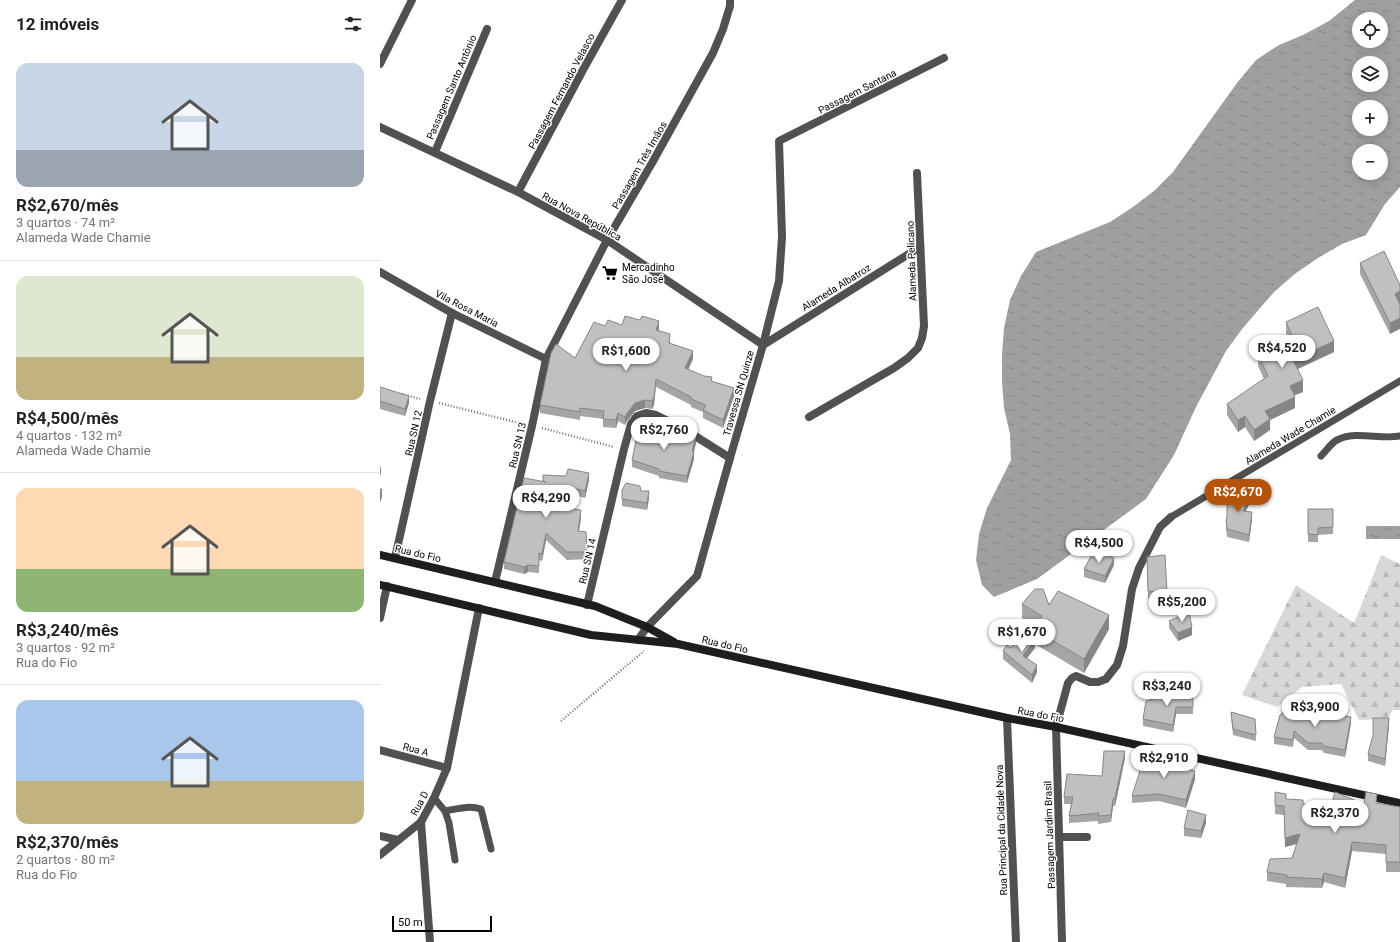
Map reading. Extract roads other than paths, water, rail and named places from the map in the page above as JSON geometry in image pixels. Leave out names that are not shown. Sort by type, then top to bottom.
[{"type":"street","points":[[380,64],[412,0]]},
{"type":"street","name":"Passagem Fernando Velasco","points":[[518,192],[622,0]]},
{"type":"street","name":"Passagem Três Imãos","points":[[546,359],[607,240],[713,53],[723,29],[730,6],[730,0]]},
{"type":"street","name":"Passagem Santo Antônio","points":[[435,152],[486,29]]},
{"type":"street","name":"Passagem Santana","points":[[779,141],[944,58]]},
{"type":"street","name":"Rua Nova República","points":[[380,128],[435,152],[518,192],[607,240],[763,345]]},
{"type":"street","name":"Travessa SN Quinze","points":[[638,640],[647,627],[697,576],[763,345],[779,282],[781,261],[782,237],[779,141]]},
{"type":"street","name":"Alameda Pelicano","points":[[809,417],[894,368],[908,358],[918,348],[922,338],[924,326],[917,172]]},
{"type":"street","name":"Alameda Albatroz","points":[[763,345],[920,247]]},
{"type":"street","name":"Vila Rosa Maria","points":[[380,272],[452,313],[546,359]]},
{"type":"street","name":"Rua SN 12","points":[[395,558],[430,401],[452,313]]},
{"type":"street","name":"Rua SN 13","points":[[495,582],[532,426],[546,359]]},
{"type":"street","name":"Rua SN 14","points":[[587,605],[624,449],[631,424],[637,416],[646,413],[656,414],[684,429],[730,458]]},
{"type":"street","name":"Alameda Wade Chamie","points":[[1056,727],[1068,683],[1072,678],[1076,676],[1090,682],[1098,682],[1106,679],[1117,665],[1123,646],[1132,590],[1139,568],[1160,528],[1171,517]]},
{"type":"street","name":"Rua do Fio","points":[[380,555],[595,606],[647,627],[678,644]]},
{"type":"street","points":[[380,618],[384,586]]},
{"type":"street","name":"Rua do Fio","points":[[384,586],[591,635],[678,644],[1007,718],[1056,727],[1400,803]]},
{"type":"street","points":[[447,768],[478,608]]},
{"type":"street","name":"Rua Principal da Cidade Nova","points":[[1007,718],[1016,942]]},
{"type":"street","name":"Passagem Jardim Brasil","points":[[1056,727],[1062,942]]},
{"type":"street","name":"Rua A","points":[[380,750],[447,768]]},
{"type":"street","name":"Rua D","points":[[380,855],[421,822],[434,798],[447,768]]},
{"type":"street","points":[[421,822],[430,942]]},
{"type":"street","points":[[380,836],[398,840]]},
{"type":"street","points":[[1059,837],[1087,837]]},
{"type":"lane","name":"Alameda Wade Chamie","points":[[1171,517],[1400,381]]},
{"type":"lane","points":[[1321,456],[1335,441],[1344,437],[1400,436]]},
{"type":"lane","points":[[434,798],[445,811],[449,823],[455,860]]},
{"type":"lane","points":[[445,811],[475,807],[481,809],[491,849]]},
{"type":"water","points":[[1355,0],[1400,0],[1400,187],[1385,204],[1366,235],[1342,244],[1296,273],[1274,292],[1242,329],[1226,351],[1196,407],[1174,455],[1146,499],[1037,579],[994,597],[982,585],[976,560],[979,534],[987,508],[1011,460],[1010,434],[1004,408],[1002,354],[1004,328],[1010,300],[1021,276],[1036,252],[1110,222],[1154,191],[1173,172],[1237,83],[1256,60],[1279,45],[1303,35],[1329,21]]},
{"type":"water","points":[[1366,526],[1400,526],[1400,539],[1366,539]]},
{"type":"place","name":"Mercadinho São José","points":[[610,273]]}]
